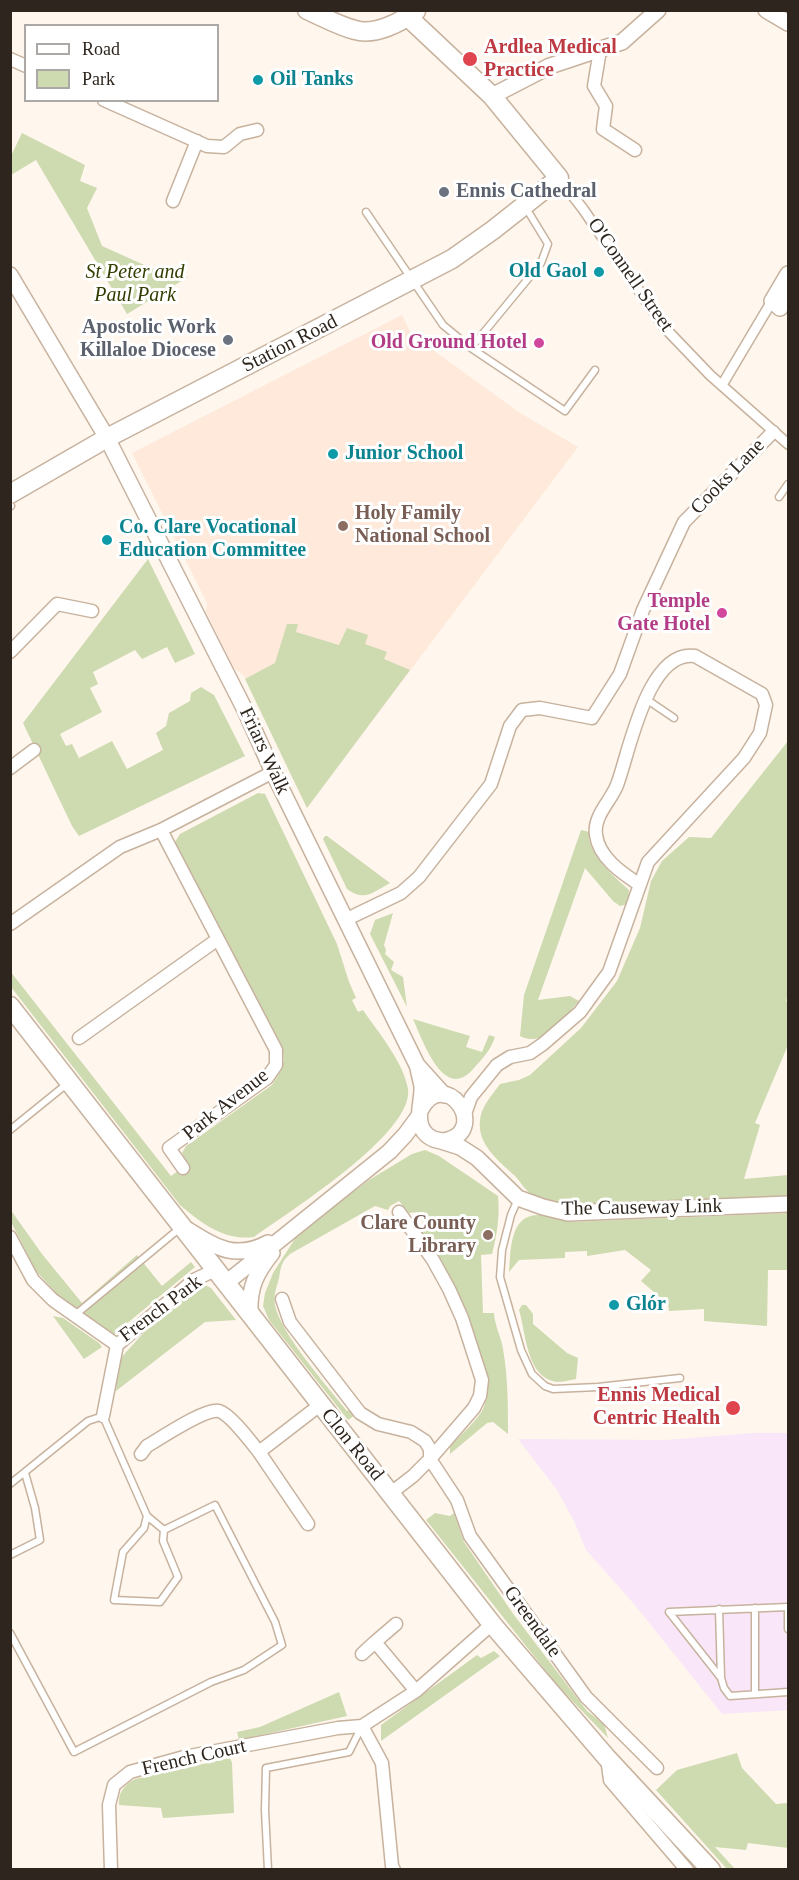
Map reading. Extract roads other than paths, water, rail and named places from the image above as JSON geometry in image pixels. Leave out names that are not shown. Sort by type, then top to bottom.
[{"type":"main road","points":[[307,10],[357,31],[381,29],[410,13]]},
{"type":"main road","name":"O'Connell Street","points":[[410,13],[492,96],[559,178]]},
{"type":"main road","name":"Station Road","points":[[10,494],[107,438],[453,259],[559,178]]},
{"type":"main road","name":"Clon Road","points":[[10,1006],[492,1624],[607,1758],[711,1869]]},
{"type":"street","points":[[492,96],[550,66],[622,42],[658,10]]},
{"type":"street","points":[[766,10],[788,19]]},
{"type":"street","points":[[595,52],[594,86],[606,106],[603,129],[635,150]]},
{"type":"street","points":[[10,59],[24,65]]},
{"type":"street","points":[[109,102],[207,146],[224,147],[240,134],[257,130]]},
{"type":"street","points":[[173,201],[197,141]]},
{"type":"street","name":"O'Connell Street","points":[[559,178],[664,327],[722,385],[789,444]]},
{"type":"street","name":"Friars Walk","points":[[10,274],[107,438],[245,710],[273,772],[417,1065],[422,1086],[420,1113]]},
{"type":"street","points":[[780,308],[789,274]]},
{"type":"street","points":[[722,385],[789,294]]},
{"type":"street","name":"Cooks Lane","points":[[345,920],[401,893],[419,877],[491,784],[510,726],[522,711],[540,708],[592,718],[620,674],[643,610],[684,522],[773,432]]},
{"type":"street","points":[[10,651],[57,604],[92,611]]},
{"type":"street","points":[[221,1276],[289,1232],[389,1152],[409,1142],[452,1138],[463,1128],[471,1097],[497,1065],[510,1057],[530,1053],[580,1012],[609,972],[640,885],[648,862],[744,758],[760,733],[766,705],[762,694],[695,656],[687,655],[669,665],[650,687],[616,786],[595,829],[600,849],[617,870],[640,885]]},
{"type":"street","points":[[10,768],[34,750]]},
{"type":"street","points":[[10,924],[120,847],[161,830],[273,772]]},
{"type":"street","name":"Park Avenue","points":[[161,830],[276,1050],[276,1065],[267,1078],[169,1148],[183,1168]]},
{"type":"street","points":[[79,1038],[218,939]]},
{"type":"street","name":"Friars Walk","points":[[417,1065],[448,1096]]},
{"type":"street","points":[[389,1152],[430,1098],[467,1091],[482,1082]]},
{"type":"street","points":[[448,1096],[458,1100],[465,1117]]},
{"type":"street","points":[[420,1113],[421,1127],[433,1138]]},
{"type":"street","name":"The Causeway Link","points":[[465,1117],[469,1141],[477,1158]]},
{"type":"street","name":"The Causeway Link","points":[[433,1138],[460,1147],[477,1158],[518,1198],[568,1213],[789,1204]]},
{"type":"street","points":[[391,1493],[430,1459],[474,1408],[480,1396],[482,1380],[462,1318],[449,1289],[433,1260],[399,1212]]},
{"type":"street","points":[[182,1226],[206,1242],[235,1253],[258,1249],[289,1232]]},
{"type":"street","points":[[250,1313],[249,1294],[256,1276],[289,1232]]},
{"type":"street","name":"French Park","points":[[10,1237],[33,1280],[53,1300],[117,1345],[194,1280],[221,1276]]},
{"type":"street","name":"Greendale","points":[[282,1299],[290,1322],[360,1413],[378,1424],[411,1432],[425,1441],[430,1449],[430,1459],[457,1500],[470,1536],[586,1697],[657,1768]]},
{"type":"street","points":[[103,1416],[117,1345]]},
{"type":"street","points":[[259,1452],[320,1405]]},
{"type":"street","points":[[141,1454],[147,1446],[207,1412],[219,1411],[228,1417],[259,1452],[308,1524]]},
{"type":"street","points":[[362,1654],[396,1624]]},
{"type":"street","name":"French Court","points":[[111,1869],[109,1805],[114,1785],[130,1772],[184,1757],[338,1728],[362,1726],[416,1690],[492,1624]]},
{"type":"street","points":[[375,1642],[416,1690]]},
{"type":"street","points":[[362,1726],[382,1763],[394,1869]]},
{"type":"street","points":[[607,1758],[610,1780],[687,1869]]},
{"type":"lane","points":[[471,348],[541,263],[548,244],[524,205]]},
{"type":"lane","points":[[366,212],[443,326],[471,348],[565,411],[595,370]]},
{"type":"lane","points":[[779,497],[789,484]]},
{"type":"lane","points":[[645,699],[674,718]]},
{"type":"lane","points":[[10,1130],[68,1082]]},
{"type":"lane","points":[[518,1198],[502,1250],[500,1277],[521,1350],[532,1374],[545,1386],[553,1389],[598,1387],[680,1378]]},
{"type":"lane","points":[[74,1316],[182,1226]]},
{"type":"lane","points":[[10,1484],[88,1422],[103,1416],[147,1516],[164,1530]]},
{"type":"lane","points":[[10,1555],[40,1539],[25,1473]]},
{"type":"lane","points":[[10,1634],[74,1752],[211,1682],[244,1670],[282,1645],[275,1622],[215,1505],[164,1530]]},
{"type":"lane","points":[[147,1516],[144,1528],[123,1552],[114,1600],[160,1602],[178,1577],[163,1541],[164,1530]]},
{"type":"lane","points":[[721,1678],[669,1612],[788,1607],[789,1629]]},
{"type":"lane","points":[[754,1608],[755,1694]]},
{"type":"lane","points":[[719,1609],[723,1688],[730,1696],[789,1692]]},
{"type":"lane","points":[[268,1869],[265,1810],[266,1768],[349,1752],[362,1726]]},
{"type":"place","name":"Ardlea Medical Practice","points":[[470,59]]},
{"type":"place","name":"Oil Tanks","points":[[258,80]]},
{"type":"place","name":"Ennis Cathedral","points":[[444,192]]},
{"type":"place","name":"Old Gaol","points":[[599,272]]},
{"type":"place","name":"Apostolic Work Killaloe Diocese","points":[[228,340]]},
{"type":"place","name":"Old Ground Hotel","points":[[539,343]]},
{"type":"place","name":"Junior School","points":[[333,454]]},
{"type":"place","name":"Holy Family National School","points":[[343,526]]},
{"type":"place","name":"Co. Clare Vocational Education Committee","points":[[107,540]]},
{"type":"place","name":"Temple Gate Hotel","points":[[722,613]]},
{"type":"place","name":"Clare County Library","points":[[488,1235]]},
{"type":"place","name":"Glór","points":[[614,1305]]},
{"type":"place","name":"Ennis Medical Centric Health","points":[[733,1408]]},
{"type":"park label","name":"St Peter and Paul Park","points":[[135,284]]}]
